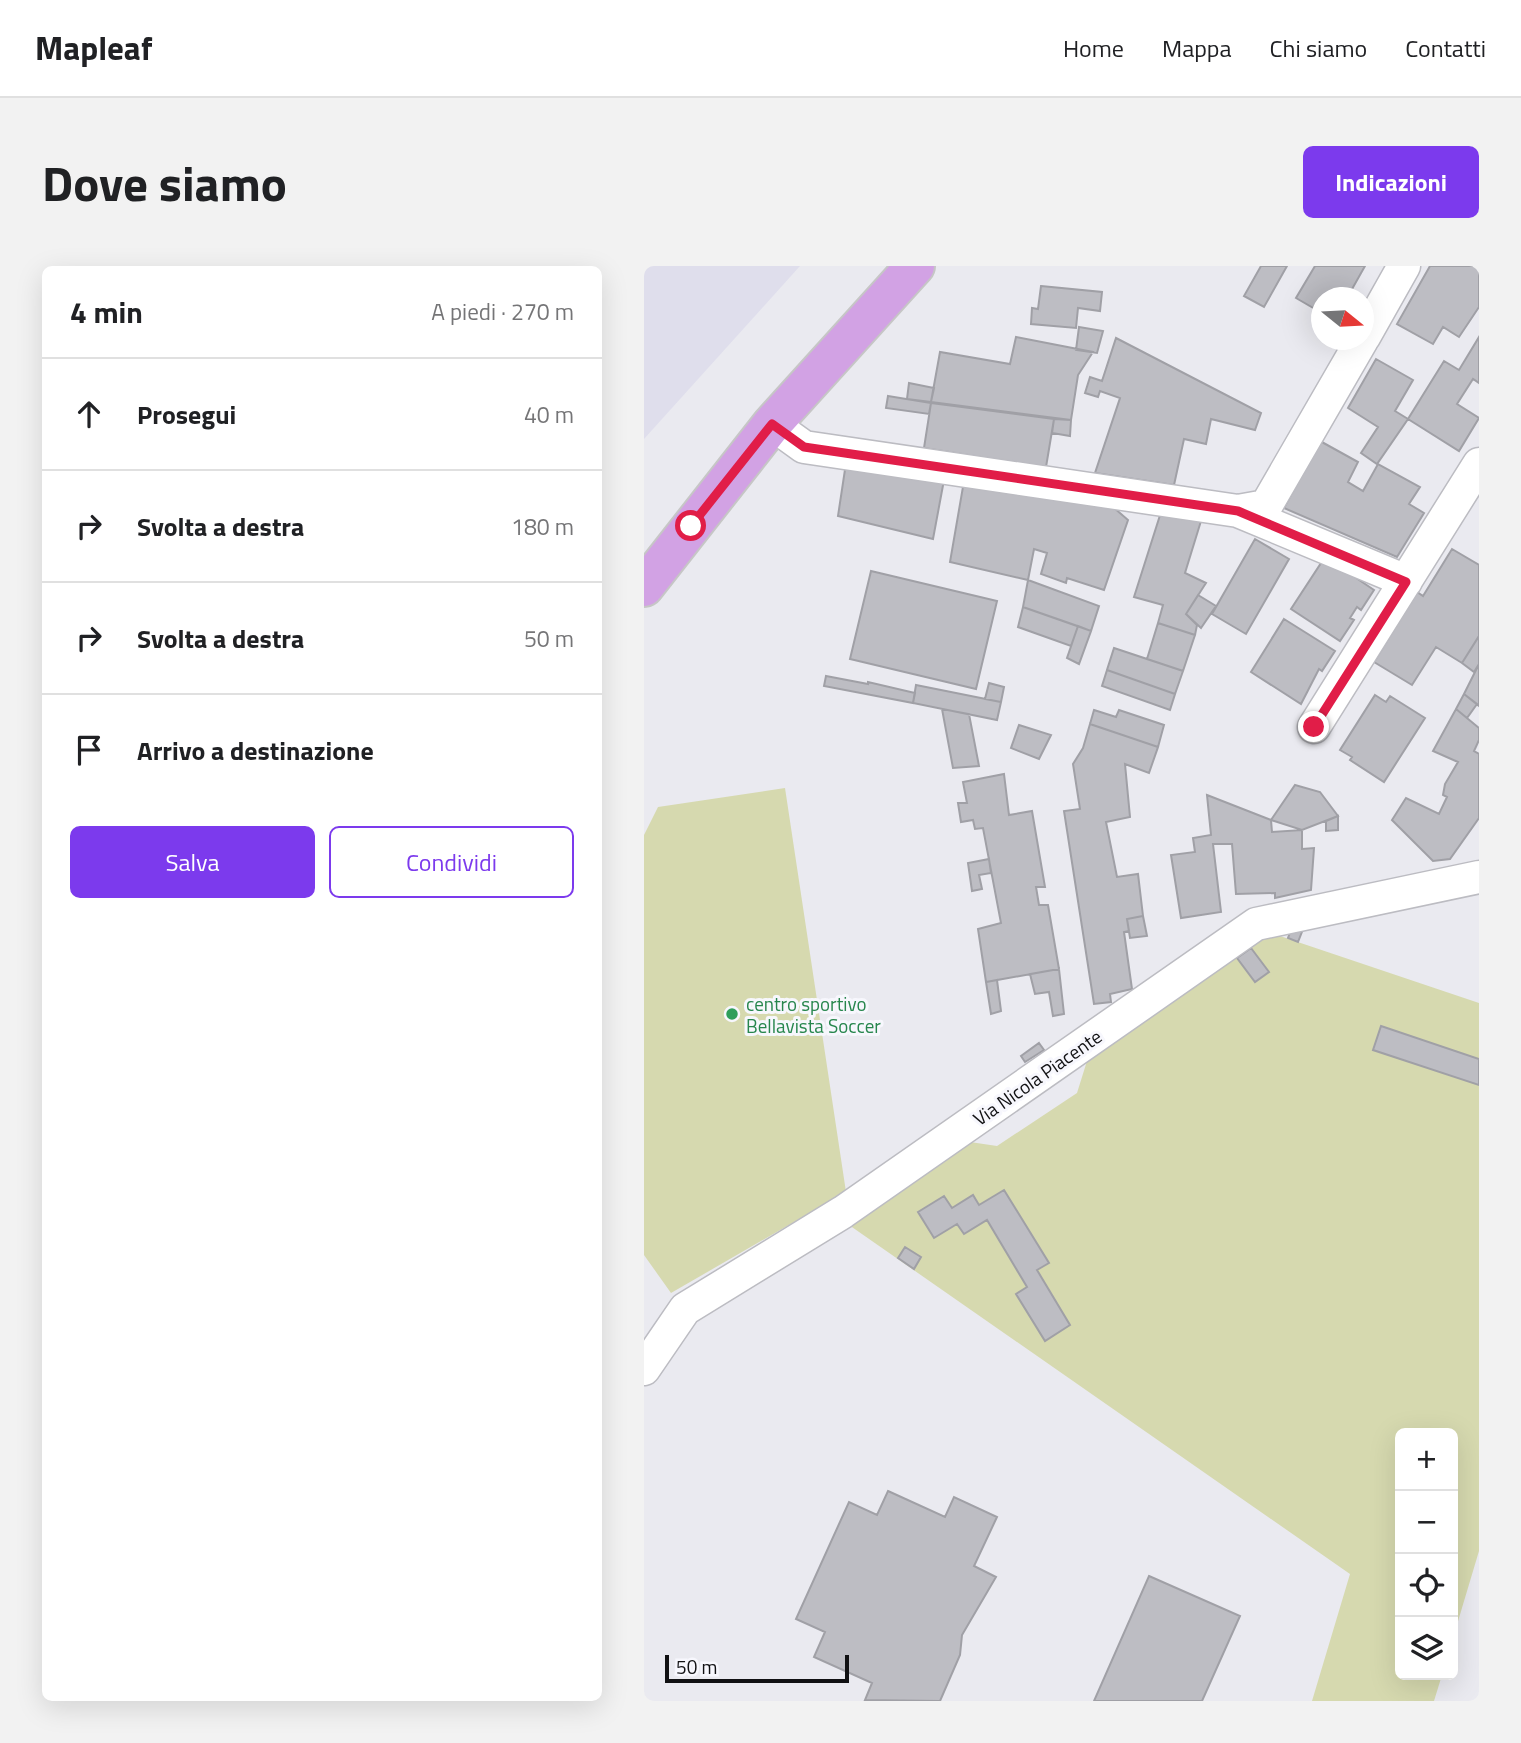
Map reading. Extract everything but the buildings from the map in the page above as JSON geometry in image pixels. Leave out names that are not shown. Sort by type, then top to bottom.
[{"type":"main road","points":[[644,587],[772,424],[915,266]]},
{"type":"street","points":[[1374,319],[1404,266]]},
{"type":"street","points":[[1238,511],[1266,506],[1356,350]]},
{"type":"street","points":[[772,424],[804,447],[1238,511],[1406,582]]},
{"type":"street","points":[[1314,727],[1479,464]]},
{"type":"street","name":"Via Nicola Piacente","points":[[644,1368],[685,1309],[843,1212],[1255,924],[1473,871]]},
{"type":"shaded area","points":[[644,266],[800,266],[644,439]]},
{"type":"green space","name":"centro sportivo Bellavista Soccer","points":[[785,788],[846,1192],[671,1293],[644,1255],[644,835],[658,807]]},
{"type":"green space","points":[[1271,933],[1479,1003],[1479,1551],[1458,1621],[1458,1428],[1395,1428],[1395,1680],[1440,1680],[1434,1701],[1312,1701],[1350,1574],[849,1225],[970,1142],[997,1146],[1077,1093],[1087,1061]]},
{"type":"place","name":"centro sportivo Bellavista Soccer","points":[[732,1014]]},
{"type":"route","points":[[691,526],[772,424],[804,447],[1238,511],[1406,582],[1314,727]]}]
